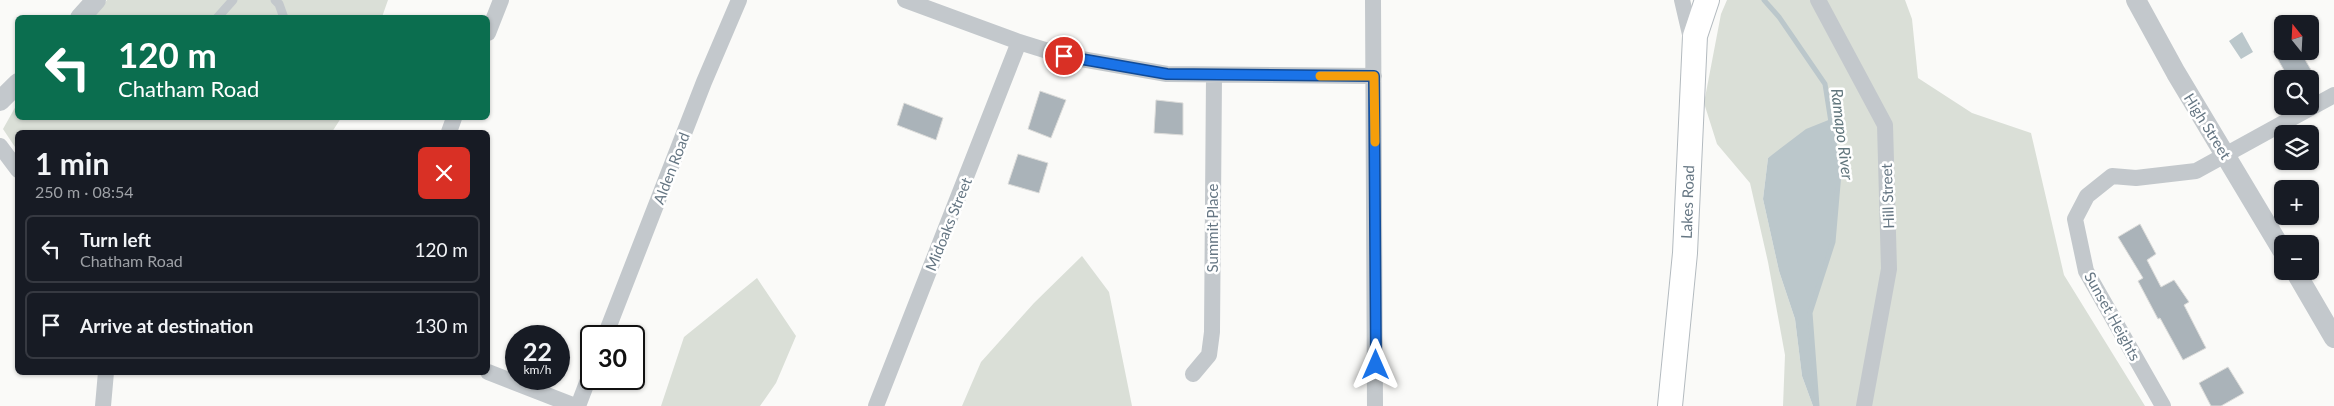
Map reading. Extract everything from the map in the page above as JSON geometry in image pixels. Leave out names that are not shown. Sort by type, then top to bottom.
[{"type":"main road","name":"Lakes Road","points":[[1670,406],[1685,253],[1695,36],[1707,0]]},
{"type":"street","points":[[83,15],[96,0]]},
{"type":"street","points":[[490,28],[501,0]]},
{"type":"street","name":"Alden Road","points":[[609,325],[704,82],[739,0]]},
{"type":"street","points":[[905,0],[1019,42],[1064,56],[1158,72],[1214,76],[1374,76]]},
{"type":"street","points":[[1373,0],[1375,406]]},
{"type":"street","points":[[1682,0],[1694,50]]},
{"type":"street","name":"Hill Street","points":[[1818,0],[1885,125],[1889,269],[1864,406]]},
{"type":"street","name":"High Street","points":[[2136,0],[2181,81],[2274,236]]},
{"type":"street","name":"Midoaks Street","points":[[876,406],[1019,42]]},
{"type":"street","name":"Summit Place","points":[[1193,374],[1209,355],[1212,332],[1214,76]]},
{"type":"street","points":[[1,98],[15,86]]},
{"type":"street","name":"Sunset Heights","points":[[2162,406],[2086,271],[2075,219],[2087,196],[2112,176],[2136,178],[2196,171],[2334,95]]},
{"type":"street","points":[[0,146],[15,166]]},
{"type":"street","points":[[2300,280],[2334,338]]},
{"type":"street","points":[[490,373],[576,406],[583,390]]},
{"type":"street","points":[[103,406],[106,375]]},
{"type":"lane","points":[[220,15],[233,0]]},
{"type":"lane","points":[[275,0],[279,4],[283,15]]},
{"type":"shaded area","points":[[107,0],[388,0],[383,15],[94,15]]},
{"type":"shaded area","points":[[1727,0],[1905,0],[1912,19],[1918,78],[1972,113],[2031,133],[2064,275],[2145,406],[1817,406],[1810,313],[1833,242],[1839,173],[1831,119],[1768,158],[1763,199],[1779,271],[1795,319],[1802,376],[1813,406],[1783,406],[1785,355],[1768,262],[1750,183],[1717,144],[1704,103],[1721,14]]},
{"type":"shaded area","points":[[2242,32],[2253,52],[2241,59],[2229,41]]},
{"type":"shaded area","points":[[15,108],[15,120],[340,120],[333,130],[15,130],[15,147],[3,129]]},
{"type":"shaded area","points":[[1831,119],[1839,173],[1833,242],[1810,313],[1817,406],[1813,406],[1802,376],[1795,319],[1779,271],[1763,199],[1768,158],[1806,129]]},
{"type":"shaded area","points":[[1082,256],[1109,292],[1132,406],[962,406],[981,362],[1034,303]]},
{"type":"shaded area","points":[[757,278],[796,336],[776,383],[760,406],[661,406],[684,337]]},
{"type":"building","points":[[2278,60],[2305,60],[2311,70],[2284,70]]},
{"type":"building","points":[[1040,91],[1066,100],[1051,138],[1028,129]]},
{"type":"building","points":[[1156,100],[1183,103],[1183,135],[1154,133]]},
{"type":"building","points":[[904,103],[943,118],[936,140],[897,125]]},
{"type":"building","points":[[1018,154],[1048,163],[1039,193],[1008,184]]},
{"type":"building","points":[[2140,224],[2156,254],[2147,260],[2161,287],[2174,280],[2189,302],[2184,305],[2206,348],[2183,360],[2138,281],[2143,278],[2118,237]]},
{"type":"building","points":[[2228,367],[2244,393],[2221,406],[2211,406],[2199,383]]},
{"type":"waterway","name":"Ramapo River","points":[[1764,0],[1779,17],[1825,84],[1839,173],[1833,242],[1810,313],[1817,406]]},
{"type":"slow traffic","points":[[1320,76],[1374,76],[1375,142]]},
{"type":"route","points":[[1064,56],[1167,74],[1214,76],[1374,76],[1376,365]]}]
